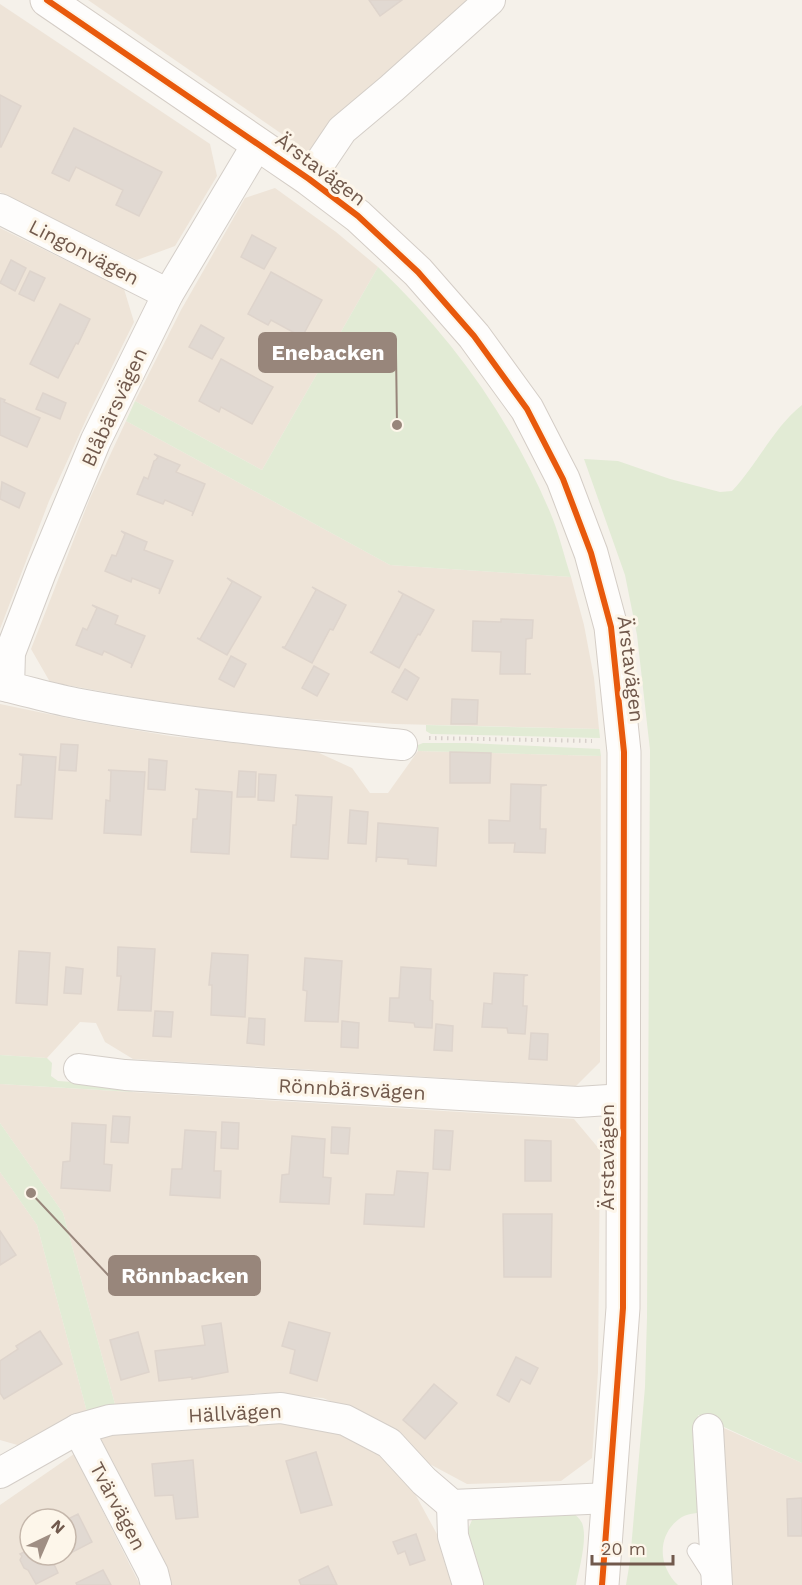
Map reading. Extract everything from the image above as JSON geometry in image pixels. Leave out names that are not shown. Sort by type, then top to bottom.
[{"type":"street","name":"Ärstavägen","points":[[46,0],[309,179],[358,216],[418,272],[474,336],[527,409],[563,478],[591,553],[611,627],[623,742],[623,1308],[602,1585]]},
{"type":"street","points":[[309,179],[342,130],[490,0]]},
{"type":"street","name":"Blåbärsvägen","points":[[258,143],[168,294],[96,440],[10,653],[4,686],[78,704],[167,718],[261,730],[416,741]]},
{"type":"street","name":"Lingonvägen","points":[[0,209],[168,294]]},
{"type":"street","name":"Rönnbärsvägen","points":[[79,1069],[125,1075],[566,1102],[624,1099]]},
{"type":"street","name":"Hällvägen","points":[[1,1470],[78,1429],[110,1420],[281,1408],[345,1420],[389,1443],[424,1481],[452,1504]]},
{"type":"street","name":"Tvärvägen","points":[[78,1429],[153,1573],[156,1585]]},
{"type":"street","points":[[708,1429],[717,1585]]},
{"type":"street","points":[[468,1585],[453,1536],[452,1504],[609,1498]]},
{"type":"lane","points":[[695,1551],[717,1585]]},
{"type":"path","points":[[416,741],[623,742]]},
{"type":"shaded area","points":[[88,0],[483,0],[308,152]]},
{"type":"shaded area","points":[[0,4],[210,144],[217,176],[175,246],[137,260],[0,192]]},
{"type":"shaded area","points":[[275,188],[336,232],[378,267],[262,470],[135,401],[181,310],[245,198]]},
{"type":"shaded area","points":[[0,228],[124,289],[134,322],[49,501],[0,629]]},
{"type":"shaded area","points":[[126,421],[390,565],[571,577],[584,625],[594,678],[599,729],[395,724],[307,719],[221,710],[50,682],[31,649],[90,498]]},
{"type":"shaded area","points":[[0,704],[170,736],[317,752],[352,768],[370,793],[388,793],[418,751],[601,756],[600,1062],[576,1086],[133,1059],[105,1042],[96,1023],[80,1022],[47,1058],[0,1055]]},
{"type":"shaded area","points":[[0,1084],[574,1119],[600,1150],[598,1372],[592,1458],[561,1481],[467,1484],[424,1461],[378,1421],[323,1398],[260,1393],[116,1408],[63,1213],[0,1123]]},
{"type":"shaded area","points":[[0,1172],[37,1225],[87,1412],[28,1448],[0,1440]]},
{"type":"shaded area","points":[[280,1421],[329,1427],[370,1444],[407,1479],[444,1547],[457,1585],[171,1585],[166,1567],[97,1436]]},
{"type":"shaded area","points":[[715,1424],[802,1463],[802,1585],[727,1585]]},
{"type":"shaded area","points":[[74,1454],[140,1585],[0,1585],[0,1505]]},
{"type":"green space","points":[[378,267],[454,350],[498,412],[517,444],[550,512],[571,577],[390,565],[126,421],[135,401],[262,470]]},
{"type":"green space","points":[[802,405],[802,1463],[698,1415],[705,1512],[682,1517],[674,1524],[664,1540],[663,1559],[671,1577],[678,1585],[626,1585],[645,1387],[650,750],[637,635],[625,575],[584,459],[618,461],[670,479],[720,492],[732,491],[782,424]]},
{"type":"green space","points":[[426,725],[599,729],[600,738],[431,734],[426,731]]},
{"type":"green space","points":[[423,743],[600,749],[601,756],[418,751],[418,745]]},
{"type":"green space","points":[[0,1055],[47,1058],[52,1063],[51,1076],[58,1081],[89,1083],[134,1092],[0,1084]]},
{"type":"green space","points":[[0,1123],[63,1213],[116,1408],[87,1412],[37,1225],[0,1172]]},
{"type":"green space","points":[[569,1510],[579,1519],[584,1529],[576,1585],[479,1585],[466,1534],[472,1520],[480,1514]]},
{"type":"building","points":[[369,0],[402,0],[380,16]]},
{"type":"building","points":[[0,95],[21,106],[1,147],[0,147]]},
{"type":"building","points":[[74,128],[162,172],[139,216],[116,205],[123,190],[76,167],[69,181],[52,173]]},
{"type":"building","points":[[252,235],[276,248],[264,269],[241,257]]},
{"type":"building","points":[[11,260],[26,268],[15,291],[0,283]]},
{"type":"building","points":[[30,271],[45,278],[34,301],[19,294]]},
{"type":"building","points":[[271,272],[322,300],[302,337],[271,320],[268,325],[248,314]]},
{"type":"building","points":[[60,304],[90,319],[58,378],[30,364]]},
{"type":"building","points":[[201,325],[224,338],[212,359],[189,347]]},
{"type":"building","points":[[221,359],[273,387],[252,424],[221,407],[219,412],[199,401]]},
{"type":"building","points":[[43,393],[66,403],[60,419],[36,409]]},
{"type":"building","points":[[0,398],[40,418],[27,447],[0,435]]},
{"type":"building","points":[[154,454],[180,465],[176,472],[205,484],[192,516],[193,512],[165,500],[163,504],[137,494],[144,477],[148,479],[154,461],[158,457]]},
{"type":"building","points":[[2,482],[25,493],[19,508],[0,499]]},
{"type":"building","points":[[121,531],[147,542],[144,550],[173,561],[159,594],[160,589],[132,578],[131,582],[105,571],[112,555],[116,556],[125,534]]},
{"type":"building","points":[[227,578],[261,597],[227,655],[197,638],[200,639],[232,582]]},
{"type":"building","points":[[312,587],[346,605],[312,663],[282,647],[285,647],[316,590]]},
{"type":"building","points":[[398,591],[434,610],[399,668],[370,652],[403,594]]},
{"type":"building","points":[[92,605],[118,616],[115,624],[145,636],[131,668],[132,664],[104,651],[102,655],[76,645],[83,628],[87,630],[97,608]]},
{"type":"building","points":[[501,619],[533,620],[532,638],[526,639],[525,674],[500,674],[501,652],[472,651],[473,621],[501,622]]},
{"type":"building","points":[[231,656],[246,664],[234,687],[219,679]]},
{"type":"building","points":[[314,666],[329,674],[317,696],[302,688]]},
{"type":"building","points":[[405,669],[419,678],[407,700],[392,692]]},
{"type":"building","points":[[452,699],[478,700],[477,724],[451,724]]},
{"type":"building","points":[[61,744],[78,745],[76,771],[59,770]]},
{"type":"building","points":[[450,752],[491,753],[490,783],[450,783]]},
{"type":"building","points":[[19,754],[56,757],[52,819],[15,817],[17,785],[21,785],[23,756]]},
{"type":"building","points":[[149,759],[167,761],[165,790],[148,789]]},
{"type":"building","points":[[108,770],[145,772],[141,835],[104,833],[106,800],[110,801],[111,771]]},
{"type":"building","points":[[239,771],[256,772],[255,797],[237,797]]},
{"type":"building","points":[[259,774],[276,775],[274,801],[258,800]]},
{"type":"building","points":[[511,784],[547,785],[541,786],[540,829],[546,829],[545,853],[514,852],[515,843],[489,843],[489,820],[510,821]]},
{"type":"building","points":[[195,789],[232,792],[229,854],[191,852],[193,819],[197,819],[199,790]]},
{"type":"building","points":[[295,795],[332,797],[328,859],[291,857],[298,796]]},
{"type":"building","points":[[350,810],[368,812],[366,844],[348,843]]},
{"type":"building","points":[[378,823],[438,828],[436,866],[408,864],[408,859],[377,857],[376,862]]},
{"type":"building","points":[[118,947],[155,949],[151,1011],[118,1010],[121,976],[117,976]]},
{"type":"building","points":[[19,951],[50,953],[47,1005],[16,1003]]},
{"type":"building","points":[[212,953],[248,955],[245,1017],[211,1015],[212,985],[209,985]]},
{"type":"building","points":[[305,958],[342,961],[338,1022],[305,1021],[307,991],[303,990]]},
{"type":"building","points":[[66,967],[83,969],[81,994],[64,993]]},
{"type":"building","points":[[401,967],[431,969],[432,1028],[415,1027],[414,1023],[389,1021],[390,998],[399,998]]},
{"type":"building","points":[[494,973],[528,975],[524,976],[523,1006],[527,1006],[525,1034],[508,1033],[507,1028],[482,1027],[484,1003],[492,1004]]},
{"type":"building","points":[[155,1011],[173,1012],[171,1037],[153,1036]]},
{"type":"building","points":[[249,1018],[265,1019],[264,1045],[247,1043]]},
{"type":"building","points":[[342,1021],[359,1023],[358,1048],[341,1047]]},
{"type":"building","points":[[436,1024],[453,1026],[452,1051],[434,1050]]},
{"type":"building","points":[[531,1033],[548,1034],[547,1060],[529,1059]]},
{"type":"building","points":[[113,1116],[130,1117],[128,1143],[111,1142]]},
{"type":"building","points":[[222,1122],[239,1123],[238,1149],[221,1148]]},
{"type":"building","points":[[72,1123],[106,1125],[104,1164],[112,1165],[110,1191],[61,1188],[63,1162],[70,1161]]},
{"type":"building","points":[[332,1127],[350,1128],[348,1154],[331,1153]]},
{"type":"building","points":[[185,1130],[216,1132],[214,1171],[221,1171],[220,1198],[170,1195],[172,1169],[182,1169]]},
{"type":"building","points":[[435,1130],[453,1131],[450,1170],[433,1169]]},
{"type":"building","points":[[292,1136],[325,1139],[323,1177],[331,1178],[329,1204],[280,1202],[282,1175],[289,1174]]},
{"type":"building","points":[[525,1140],[551,1141],[551,1181],[525,1181]]},
{"type":"building","points":[[397,1171],[428,1173],[424,1227],[364,1224],[366,1194],[394,1195]]},
{"type":"building","points":[[503,1214],[552,1214],[551,1277],[504,1277]]},
{"type":"building","points":[[0,1231],[16,1255],[0,1265]]},
{"type":"building","points":[[289,1322],[330,1333],[317,1381],[290,1373],[295,1350],[282,1346]]},
{"type":"building","points":[[221,1323],[228,1372],[192,1379],[192,1377],[159,1381],[155,1351],[205,1345],[202,1326]]},
{"type":"building","points":[[40,1331],[62,1364],[4,1399],[0,1393],[0,1361],[18,1349],[16,1346]]},
{"type":"building","points":[[138,1332],[149,1372],[121,1380],[110,1340]]},
{"type":"building","points":[[516,1357],[538,1368],[530,1384],[521,1379],[509,1402],[497,1395]]},
{"type":"building","points":[[434,1384],[457,1403],[425,1439],[403,1420]]},
{"type":"building","points":[[316,1452],[332,1505],[301,1513],[286,1461]]},
{"type":"building","points":[[193,1460],[198,1517],[176,1519],[173,1495],[155,1496],[152,1464]]},
{"type":"building","points":[[802,1498],[802,1536],[788,1536],[787,1499]]},
{"type":"building","points":[[78,1514],[92,1542],[78,1549]]},
{"type":"building","points":[[416,1534],[425,1560],[410,1565],[405,1551],[398,1554],[393,1542]]},
{"type":"building","points":[[328,1566],[337,1585],[301,1585],[299,1580]]},
{"type":"building","points":[[55,1567],[58,1573],[36,1584],[28,1570],[24,1568]]},
{"type":"building","points":[[103,1570],[111,1585],[77,1585],[76,1583]]},
{"type":"cycle path","points":[[47,0],[309,179],[358,216],[418,272],[474,336],[527,409],[563,479],[591,553],[611,627],[624,752],[623,1308],[602,1585]]},
{"type":"place","name":"Enebacken","points":[[397,425]]},
{"type":"place","name":"Rönnbacken","points":[[31,1193]]}]
